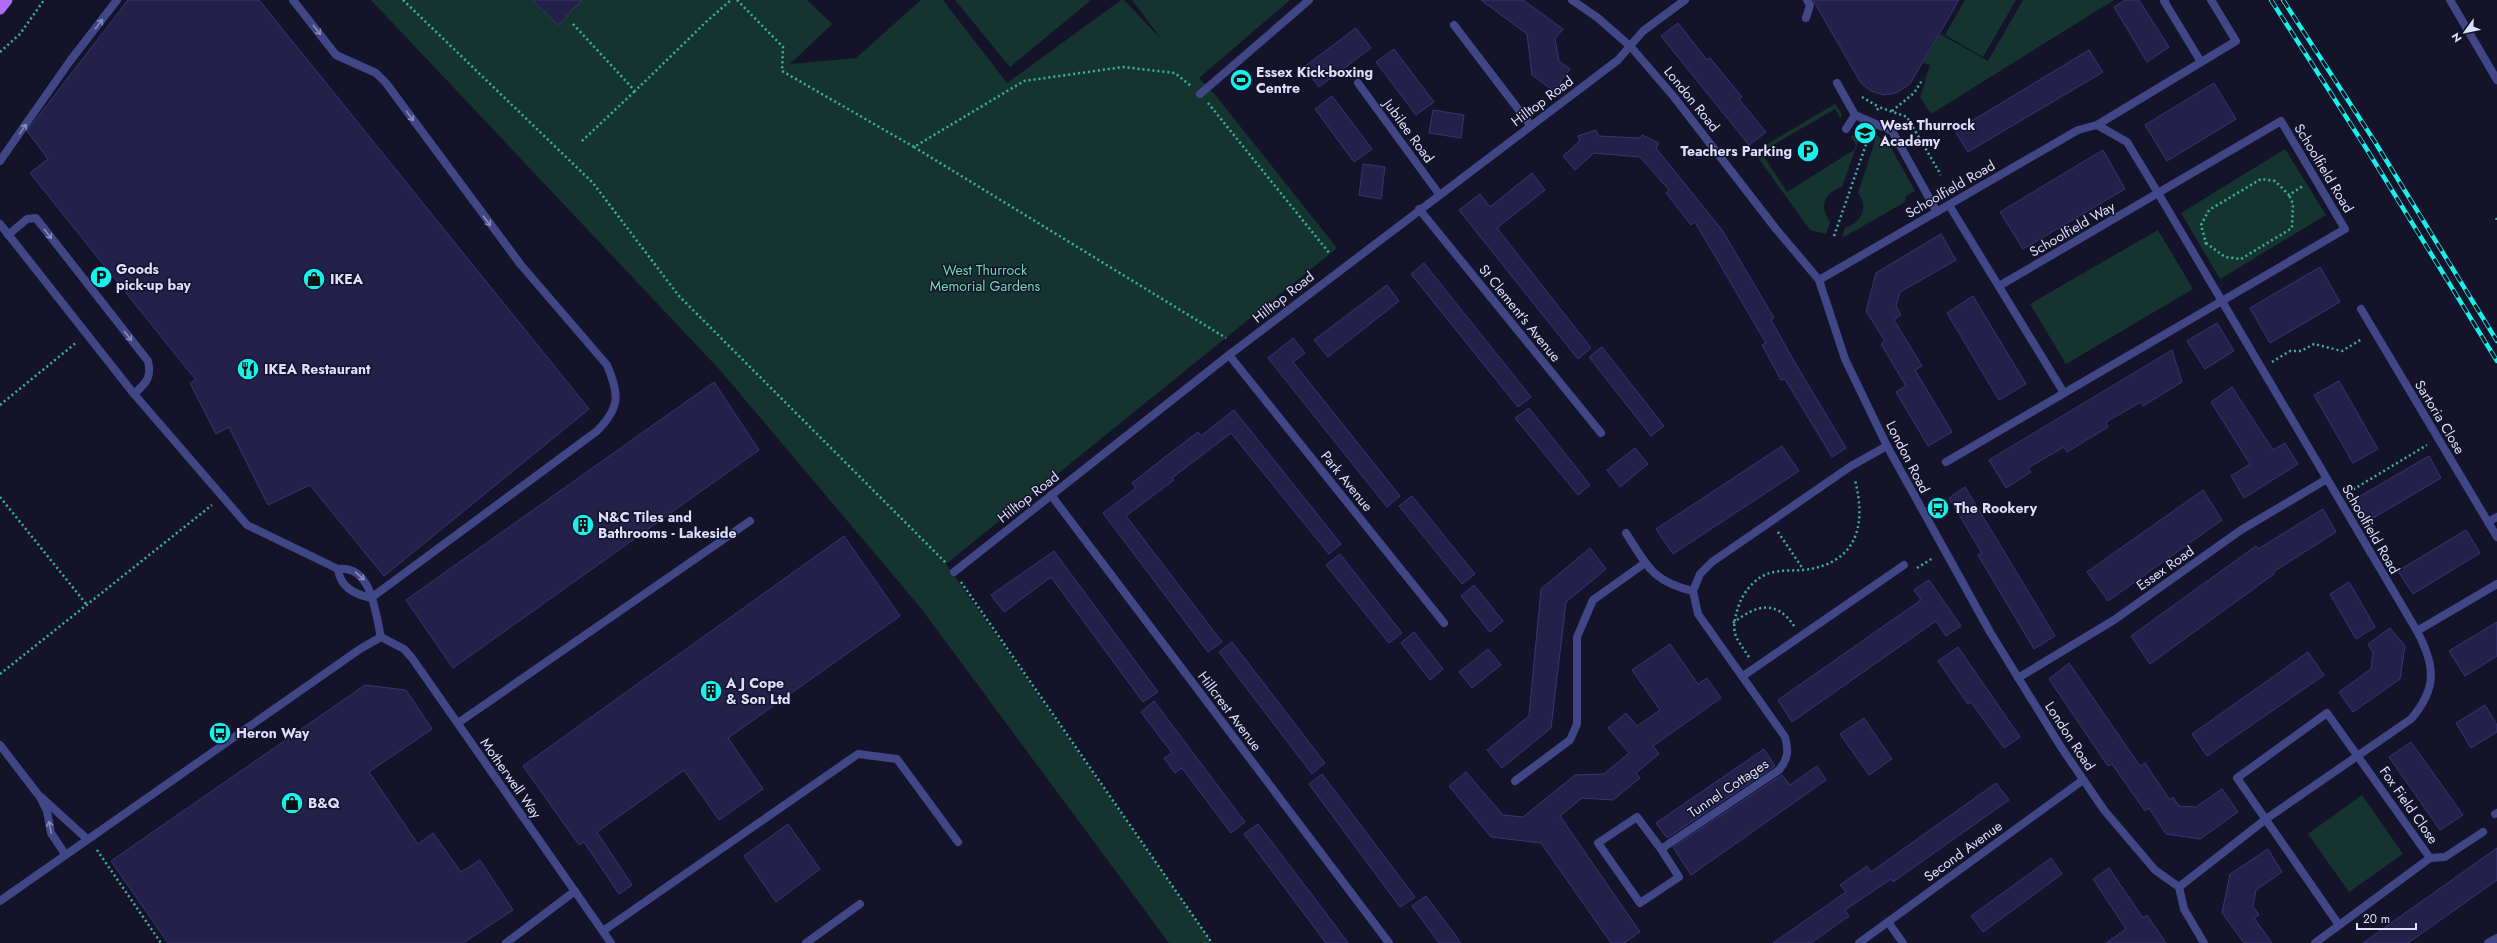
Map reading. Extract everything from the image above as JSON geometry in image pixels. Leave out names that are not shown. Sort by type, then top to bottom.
[{"type":"main road","points":[[0,9],[7,0]]},
{"type":"street","points":[[0,160],[70,61],[117,0]]},
{"type":"street","points":[[293,0],[336,55],[376,73],[386,83],[521,265],[607,365],[614,384],[617,399],[611,418],[597,431],[371,598]]},
{"type":"street","points":[[1200,94],[1309,0]]},
{"type":"street","name":"London Road","points":[[1572,0],[1598,18],[1631,47],[1674,97],[1776,229],[1819,280],[1845,358],[1887,446],[1943,551],[2018,678],[2083,780],[2140,854],[2155,870],[2178,887]]},
{"type":"street","name":"Hilltop Road","points":[[954,572],[1419,209],[1618,60],[1643,32],[1685,0]]},
{"type":"street","points":[[1806,18],[1810,5],[1807,0]]},
{"type":"street","points":[[2166,0],[2164,1],[2201,62]]},
{"type":"street","name":"Schoolfield Road","points":[[1819,280],[2078,130],[2097,125],[2236,41],[2211,0]]},
{"type":"street","points":[[2450,0],[2497,80]]},
{"type":"street","points":[[1454,25],[1531,126]]},
{"type":"street","name":"Jubilee Road","points":[[1358,83],[1439,194]]},
{"type":"street","points":[[1837,83],[1855,115],[1892,131],[1937,212]]},
{"type":"street","points":[[1846,129],[1855,115]]},
{"type":"street","name":"Schoolfield Road","points":[[2158,193],[2281,121],[2345,228],[2221,301]]},
{"type":"street","name":"Schoolfield Road","points":[[2097,125],[2127,142],[2327,478],[2427,650],[2432,669],[2426,700],[2411,719],[2358,754],[2266,819],[2178,887]]},
{"type":"street","name":"Schoolfield Way","points":[[1999,286],[2158,193]]},
{"type":"street","points":[[1950,205],[2064,394]]},
{"type":"street","name":"St Clement's Avenue","points":[[1419,209],[1601,433]]},
{"type":"street","points":[[8,235],[27,220],[36,218],[148,361],[150,373],[147,383],[134,394]]},
{"type":"street","points":[[0,224],[134,394],[247,526],[338,569],[347,568],[359,574],[367,583],[381,637],[360,649],[87,838],[0,901]]},
{"type":"street","points":[[1946,462],[2221,301]]},
{"type":"street","name":"Sartoria Close","points":[[2361,309],[2497,537]]},
{"type":"street","name":"Park Avenue","points":[[1229,356],[1444,623]]},
{"type":"street","points":[[1626,533],[1645,563],[1656,576],[1666,583],[1693,591],[1700,574],[1712,562],[1851,466],[1887,446]]},
{"type":"street","name":"Essex Road","points":[[2018,678],[2114,620],[2241,530],[2327,478]]},
{"type":"street","name":"Hillcrest Avenue","points":[[1051,496],[1389,943]]},
{"type":"street","points":[[2488,522],[2497,517]]},
{"type":"street","points":[[458,723],[750,521]]},
{"type":"street","points":[[1515,781],[1570,740],[1577,724],[1576,637],[1593,600],[1645,563]]},
{"type":"street","points":[[1743,676],[1904,564]]},
{"type":"street","points":[[338,569],[339,579],[352,592],[371,598]]},
{"type":"street","points":[[2416,631],[2497,584]]},
{"type":"street","name":"Tunnel Cottages","points":[[1661,849],[1779,770],[1787,760],[1788,748],[1785,737],[1698,614],[1693,591]]},
{"type":"street","name":"Motherwell Way","points":[[381,637],[404,649],[412,658],[611,943]]},
{"type":"street","points":[[2339,925],[2237,778],[2327,713],[2358,754]]},
{"type":"street","points":[[0,745],[40,797],[87,838]]},
{"type":"street","points":[[603,931],[858,754],[897,759],[958,842]]},
{"type":"street","name":"Fox Field Close","points":[[2314,943],[2430,858],[2358,754]]},
{"type":"street","name":"Second Avenue","points":[[1859,943],[2083,780]]},
{"type":"street","points":[[40,797],[47,812],[51,833],[65,854]]},
{"type":"street","points":[[1637,817],[1661,849],[1679,876],[1640,903],[1598,843],[1637,817]]},
{"type":"street","points":[[2430,858],[2445,857],[2482,832]]},
{"type":"street","points":[[2178,887],[2184,909],[2204,943]]},
{"type":"street","points":[[506,943],[575,891]]},
{"type":"street","points":[[806,943],[860,904]]},
{"type":"street","points":[[1888,922],[1903,943]]},
{"type":"street","points":[[2488,943],[2497,938]]},
{"type":"path","points":[[0,52],[20,34],[44,0]]},
{"type":"path","points":[[403,0],[593,183],[679,296],[954,572],[1212,943]]},
{"type":"path","points":[[582,141],[706,22],[731,0]]},
{"type":"path","points":[[737,0],[783,47],[782,71],[914,147],[1226,338]]},
{"type":"path","points":[[573,24],[635,91]]},
{"type":"path","points":[[914,147],[1024,81],[1124,67],[1175,73],[1200,94],[1330,254]]},
{"type":"path","points":[[1892,111],[1914,93],[1923,79]]},
{"type":"path","points":[[1859,95],[1878,106],[1907,117],[1941,175]]},
{"type":"path","points":[[1834,236],[1878,106]]},
{"type":"path","points":[[2261,179],[2275,181],[2288,195],[2293,204],[2292,228],[2241,259],[2225,257],[2206,243],[2201,225],[2209,210],[2261,179]]},
{"type":"path","points":[[2288,195],[2307,184]]},
{"type":"path","points":[[2192,252],[2206,243]]},
{"type":"path","points":[[2262,369],[2290,352],[2301,351],[2314,344],[2342,351],[2374,332]]},
{"type":"path","points":[[0,405],[87,335]]},
{"type":"path","points":[[2338,498],[2438,439]]},
{"type":"path","points":[[1756,668],[1733,633],[1733,624],[1739,604],[1747,590],[1761,577],[1774,572],[1803,570],[1823,565],[1841,558],[1855,541],[1860,501],[1851,466]]},
{"type":"path","points":[[0,497],[87,605]]},
{"type":"path","points":[[0,674],[222,497]]},
{"type":"path","points":[[1770,522],[1803,570]]},
{"type":"path","points":[[1904,564],[1914,570],[1943,551]]},
{"type":"path","points":[[1733,624],[1746,613],[1763,607],[1777,608],[1786,613],[1801,636]]},
{"type":"path","points":[[95,848],[161,943]]},
{"type":"green space","name":"West Thurrock Memorial Gardens","points":[[371,0],[807,0],[832,24],[790,64],[856,58],[921,0],[943,0],[1007,83],[1121,0],[1124,0],[1162,40],[1132,0],[1290,0],[1199,78],[1216,96],[1337,248],[946,564],[1212,943],[1169,943],[920,607],[720,370]]},
{"type":"green space","points":[[955,0],[1089,0],[1090,1],[1010,67]]},
{"type":"green space","points":[[1965,0],[2016,0],[1983,57],[1945,35]]},
{"type":"green space","points":[[2023,0],[2114,0],[1931,114],[1920,97],[1930,65],[1923,63],[1940,34],[1988,61]]},
{"type":"green space","points":[[1835,104],[1842,114],[1841,119],[1835,109],[1761,152],[1787,192],[1854,150],[1856,145],[1851,136],[1861,133],[1842,187],[1827,196],[1825,201],[1825,211],[1830,222],[1826,234],[1810,230],[1754,152]]},
{"type":"green space","points":[[1877,135],[1891,148],[1915,191],[1906,196],[1905,202],[1842,238],[1845,228],[1856,222],[1862,214],[1863,204],[1858,193]]},
{"type":"green space","points":[[2285,149],[2326,215],[2220,279],[2181,213]]},
{"type":"green space","points":[[2158,230],[2193,289],[2066,364],[2030,304]]},
{"type":"green space","points":[[2362,795],[2403,854],[2349,892],[2308,834]]},
{"type":"building","name":"IKEA","points":[[128,0],[259,0],[589,409],[384,576],[310,485],[268,505],[229,427],[216,434],[190,383],[196,380],[30,173],[48,159],[27,131]]},
{"type":"building","points":[[532,0],[582,0],[558,25]]},
{"type":"building","points":[[1481,0],[1523,0],[1563,29],[1555,39],[1559,61],[1570,69],[1554,91],[1532,75],[1527,34]]},
{"type":"building","points":[[1813,0],[1959,0],[1910,84],[1896,93],[1884,95],[1871,91],[1861,83]]},
{"type":"building","points":[[2125,0],[2139,0],[2169,47],[2147,62],[2114,7]]},
{"type":"building","points":[[1678,23],[1707,60],[1710,58],[1742,97],[1739,99],[1766,132],[1749,145],[1661,36]]},
{"type":"building","points":[[1356,28],[1371,48],[1319,87],[1304,67]]},
{"type":"building","points":[[1394,49],[1434,102],[1416,115],[1376,62]]},
{"type":"building","points":[[2089,50],[2103,72],[1968,152],[1955,131]]},
{"type":"building","points":[[2214,83],[2236,119],[2167,161],[2145,125]]},
{"type":"building","points":[[1332,96],[1372,149],[1354,162],[1315,109]]},
{"type":"building","points":[[1433,110],[1464,115],[1461,138],[1429,133]]},
{"type":"building","points":[[1596,130],[1598,136],[1640,138],[1642,135],[1659,143],[1656,148],[1722,230],[1774,318],[1771,320],[1798,368],[1846,448],[1832,457],[1785,379],[1781,380],[1762,345],[1766,343],[1695,222],[1691,225],[1666,193],[1669,190],[1640,157],[1594,153],[1575,170],[1563,156],[1580,141],[1578,136]]},
{"type":"building","points":[[2103,150],[2125,189],[2023,249],[2000,212]]},
{"type":"building","points":[[1363,164],[1385,167],[1381,199],[1359,195]]},
{"type":"building","points":[[1532,173],[1545,190],[1497,228],[1591,348],[1578,359],[1459,210],[1480,194],[1490,207]]},
{"type":"building","points":[[1941,234],[1956,260],[1900,292],[1896,306],[1901,315],[1894,320],[1922,366],[1915,370],[1952,432],[1928,446],[1896,392],[1906,386],[1881,344],[1885,341],[1866,311],[1876,273]]},
{"type":"building","points":[[1424,263],[1531,397],[1518,407],[1411,274]]},
{"type":"building","points":[[2320,267],[2340,302],[2270,343],[2250,308]]},
{"type":"building","points":[[1387,285],[1399,301],[1328,357],[1314,340]]},
{"type":"building","points":[[1973,296],[2026,384],[1999,400],[1947,313]]},
{"type":"building","points":[[2217,323],[2234,351],[2205,369],[2187,341]]},
{"type":"building","points":[[1293,338],[1305,353],[1293,362],[1400,496],[1387,507],[1268,358]]},
{"type":"building","points":[[1602,347],[1664,426],[1651,436],[1589,357]]},
{"type":"building","points":[[2172,350],[2182,382],[2143,406],[2141,402],[2106,422],[2108,427],[2067,452],[2064,447],[2028,468],[2031,472],[2006,488],[1989,460]]},
{"type":"building","points":[[2339,381],[2378,449],[2353,463],[2314,395]]},
{"type":"building","name":"N&C Tiles and Bathrooms - Lakeside","points":[[714,382],[759,450],[453,668],[406,600]]},
{"type":"building","points":[[2232,387],[2273,450],[2285,443],[2298,464],[2244,498],[2231,476],[2250,464],[2211,402]]},
{"type":"building","points":[[1529,408],[1590,485],[1578,495],[1515,418]]},
{"type":"building","points":[[1234,410],[1341,544],[1329,554],[1231,433],[1172,478],[1174,480],[1126,516],[1222,642],[1208,652],[1103,513],[1136,488],[1132,483],[1198,432],[1201,436]]},
{"type":"building","points":[[1782,446],[1799,471],[1673,554],[1656,529]]},
{"type":"building","points":[[1635,448],[1648,464],[1620,487],[1607,470]]},
{"type":"building","points":[[2429,456],[2441,478],[2368,521],[2355,499]]},
{"type":"building","points":[[1965,487],[2055,636],[2034,649],[1978,555],[1982,553],[1949,498]]},
{"type":"building","points":[[2203,490],[2222,520],[2108,601],[2087,572]]},
{"type":"building","points":[[1412,496],[1475,574],[1462,584],[1399,506]]},
{"type":"building","points":[[2323,509],[2336,532],[2273,572],[2274,574],[2150,664],[2131,636],[2256,546],[2258,549]]},
{"type":"building","points":[[2466,530],[2480,553],[2413,594],[2398,571]]},
{"type":"building","name":"A J Cope & Son Ltd","points":[[844,536],[900,616],[728,738],[763,789],[719,820],[684,770],[597,832],[632,885],[619,894],[584,842],[579,845],[523,766]]},
{"type":"building","points":[[1590,548],[1606,569],[1566,602],[1551,728],[1502,768],[1487,750],[1529,716],[1541,589]]},
{"type":"building","points":[[1054,551],[1158,692],[1143,702],[1051,577],[1004,612],[991,595]]},
{"type":"building","points":[[1340,554],[1402,633],[1389,643],[1326,565]]},
{"type":"building","points":[[1929,580],[1961,626],[1946,636],[1936,621],[1792,722],[1778,700],[1921,600],[1914,590]]},
{"type":"building","points":[[2349,582],[2375,627],[2356,639],[2330,594]]},
{"type":"building","points":[[1474,585],[1503,621],[1490,632],[1461,596]]},
{"type":"building","points":[[2497,622],[2497,656],[2465,676],[2449,651]]},
{"type":"building","points":[[2390,628],[2405,646],[2400,679],[2353,712],[2339,692],[2371,669],[2373,653],[2368,644]]},
{"type":"building","points":[[1414,632],[1443,669],[1430,680],[1401,643]]},
{"type":"building","points":[[1232,642],[1325,763],[1312,774],[1219,652]]},
{"type":"building","points":[[1670,644],[1698,684],[1707,678],[1721,698],[1653,746],[1659,754],[1636,773],[1640,778],[1613,800],[1582,798],[1560,816],[1640,932],[1624,943],[1611,943],[1541,843],[1491,837],[1449,786],[1466,772],[1503,815],[1523,817],[1575,775],[1604,774],[1629,753],[1608,728],[1626,713],[1637,726],[1660,710],[1632,670]]},
{"type":"building","points":[[1958,647],[2020,737],[2004,748],[1971,702],[1968,704],[1938,661]]},
{"type":"building","points":[[1488,649],[1501,665],[1472,688],[1459,672]]},
{"type":"building","points":[[2308,652],[2324,675],[2207,756],[2192,734]]},
{"type":"building","points":[[2069,663],[2140,766],[2145,763],[2170,800],[2173,797],[2179,806],[2196,807],[2222,789],[2238,812],[2200,839],[2166,834],[2149,808],[2145,811],[2112,764],[2108,766],[2049,679]]},
{"type":"building","name":"B&Q","points":[[365,685],[406,690],[432,729],[369,772],[418,844],[433,833],[461,872],[480,860],[513,910],[463,943],[168,943],[111,861]]},
{"type":"building","points":[[1154,701],[1245,822],[1231,833],[1182,768],[1175,773],[1164,758],[1172,753],[1141,712]]},
{"type":"building","points":[[2485,705],[2497,725],[2497,732],[2471,748],[2456,723]]},
{"type":"building","points":[[1864,718],[1892,759],[1869,775],[1840,734]]},
{"type":"building","points":[[2411,742],[2463,815],[2440,830],[2389,757]]},
{"type":"building","points":[[1764,749],[1775,766],[1667,838],[1656,823]]},
{"type":"building","points":[[1817,766],[1826,780],[1691,875],[1673,847],[1782,775],[1790,785]]},
{"type":"building","points":[[1322,774],[1415,897],[1400,907],[1309,784]]},
{"type":"building","points":[[1996,783],[2009,800],[1893,882],[1891,879],[1845,910],[1849,916],[1811,943],[1773,943],[1846,892],[1840,885],[1867,866],[1871,872]]},
{"type":"building","points":[[788,824],[820,869],[776,902],[744,856]]},
{"type":"building","points":[[1258,824],[1348,943],[1326,943],[1244,834]]},
{"type":"building","points":[[2497,848],[2497,880],[2408,943],[2363,943]]},
{"type":"building","points":[[2268,849],[2282,872],[2256,890],[2253,906],[2259,915],[2254,918],[2272,943],[2244,943],[2222,913],[2230,874]]},
{"type":"building","points":[[2051,858],[2062,874],[1983,932],[1971,916]]},
{"type":"building","points":[[2109,868],[2143,918],[2147,915],[2166,943],[2106,943],[2126,929],[2093,879]]},
{"type":"building","points":[[1426,896],[1461,943],[1439,943],[1412,906]]},
{"type":"railway","points":[[2271,0],[2366,148],[2497,361]]},
{"type":"railway","points":[[2283,0],[2375,142],[2497,341]]},
{"type":"place","name":"Essex Kick-boxing Centre","points":[[1241,80]]},
{"type":"place","name":"West Thurrock Academy","points":[[1865,133]]},
{"type":"place","name":"Teachers Parking","points":[[1808,151]]},
{"type":"place","name":"Goods pick-up bay","points":[[101,277]]},
{"type":"place","name":"IKEA","points":[[314,279]]},
{"type":"place","name":"IKEA Restaurant","points":[[248,369]]},
{"type":"place","name":"The Rookery","points":[[1938,508]]},
{"type":"place","name":"N&C Tiles and Bathrooms - Lakeside","points":[[583,525]]},
{"type":"place","name":"A J Cope & Son Ltd","points":[[711,691]]},
{"type":"place","name":"Heron Way","points":[[220,733]]},
{"type":"place","name":"B&Q","points":[[292,803]]}]
